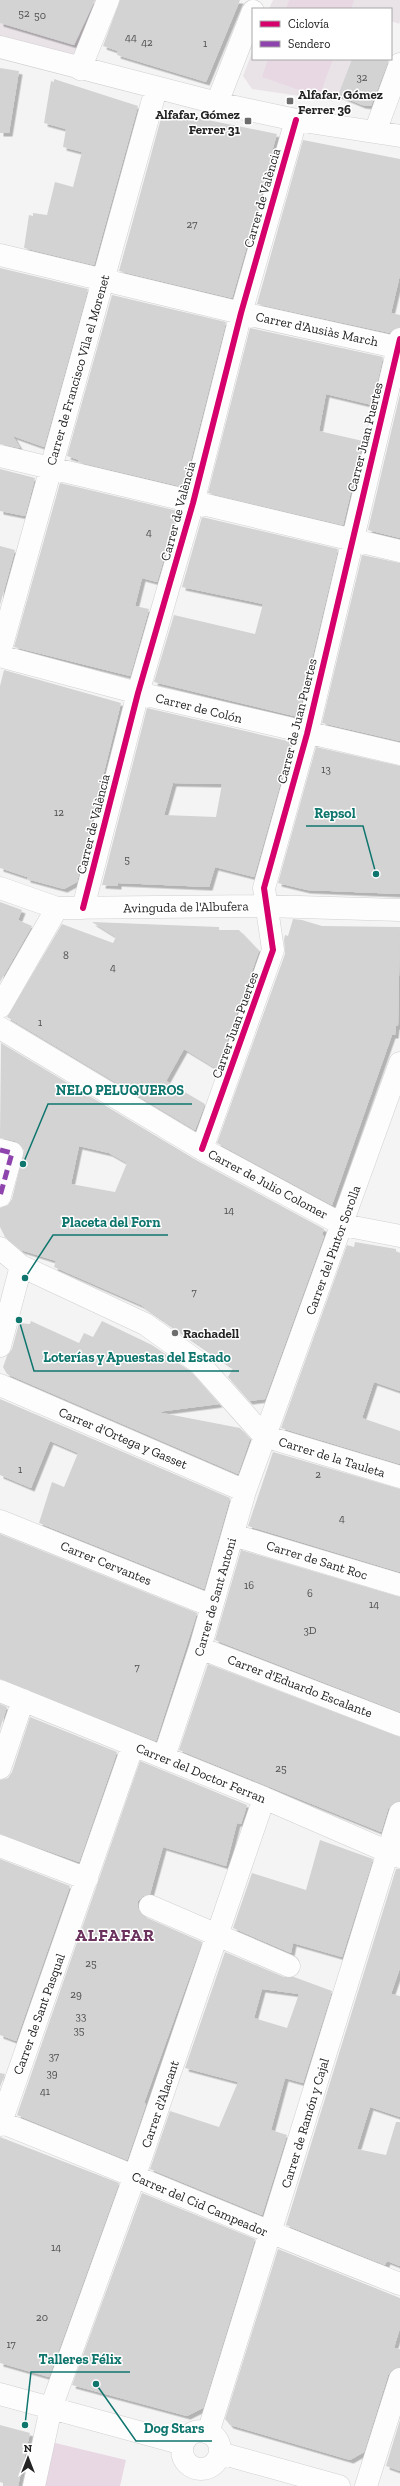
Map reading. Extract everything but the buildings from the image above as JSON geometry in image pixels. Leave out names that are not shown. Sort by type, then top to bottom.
[{"type":"street","points":[[80,69],[108,0]]},
{"type":"street","points":[[217,103],[252,13]]},
{"type":"street","points":[[0,47],[156,89],[217,103],[296,120],[400,136]]},
{"type":"street","points":[[375,132],[400,64]]},
{"type":"street","name":"Carrer de Francisco Vila el Morenet","points":[[0,652],[156,89]]},
{"type":"street","name":"Carrer de València","points":[[84,908],[138,692],[193,503],[241,313],[296,120]]},
{"type":"street","name":"Carrer d'Ausiàs March","points":[[0,255],[241,313],[399,345]]},
{"type":"street","name":"Carrer Juan Puertes","points":[[351,540],[399,345]]},
{"type":"street","points":[[0,456],[400,551]]},
{"type":"street","name":"Carrer de Juan Puertes","points":[[266,906],[264,888],[307,734],[351,540]]},
{"type":"street","name":"Carrer de Colón","points":[[0,656],[307,734],[400,754]]},
{"type":"street","name":"Avinguda de l'Albufera","points":[[0,888],[57,908],[266,906],[400,910]]},
{"type":"street","name":"Carrer Juan Puertes","points":[[202,1149],[273,950],[266,906]]},
{"type":"street","points":[[0,1007],[57,908]]},
{"type":"street","name":"Carrer de Julio Colomer","points":[[0,1028],[202,1149],[343,1225],[400,1236]]},
{"type":"street","name":"Carrer del Pintor Sorolla","points":[[264,1436],[343,1225],[400,1063]]},
{"type":"street","points":[[0,1196],[6,1152]]},
{"type":"street","points":[[0,1248],[20,1266],[145,1324],[198,1362],[264,1436]]},
{"type":"street","points":[[0,1346],[20,1266]]},
{"type":"street","name":"Carrer d'Ortega y Gasset","points":[[0,1384],[245,1491]]},
{"type":"street","name":"Carrer de la Tauleta","points":[[264,1436],[400,1477]]},
{"type":"street","name":"Carrer de Sant Antoni","points":[[164,1758],[200,1648],[245,1491],[264,1436]]},
{"type":"street","name":"Carrer Cervantes","points":[[0,1521],[212,1606]]},
{"type":"street","name":"Carrer de Sant Roc","points":[[233,1535],[400,1585]]},
{"type":"street","name":"Carrer d'Eduardo Escalante","points":[[200,1648],[400,1725]]},
{"type":"street","name":"Carrer del Doctor Ferran","points":[[0,1691],[264,1798],[394,1855]]},
{"type":"street","points":[[0,1768],[23,1700]]},
{"type":"street","name":"Carrer de Sant Pasqual","points":[[0,2123],[133,1745]]},
{"type":"street","name":"Carrer d'Alacant","points":[[34,2486],[51,2408],[135,2175],[264,1798]]},
{"type":"street","name":"Carrer de Ramón y Cajal","points":[[208,2433],[394,1855],[400,1813]]},
{"type":"street","points":[[0,1846],[87,1879]]},
{"type":"street","points":[[150,1906],[290,1966]]},
{"type":"street","name":"Carrer del Cid Campeador","points":[[0,2123],[135,2175],[271,2234],[400,2284]]},
{"type":"street","points":[[366,2486],[400,2379]]},
{"type":"street","points":[[0,2394],[183,2444]]},
{"type":"street","points":[[196,2432],[208,2433],[218,2441],[220,2453],[214,2464],[201,2477],[196,2468],[186,2462],[183,2456],[183,2444],[186,2439],[196,2432]]},
{"type":"street","points":[[220,2453],[339,2486]]},
{"type":"shaded area","points":[[0,0],[108,0],[80,69],[0,47]]},
{"type":"shaded area","points":[[273,0],[400,0],[400,21],[399,24],[392,21],[392,8],[269,8]]},
{"type":"shaded area","points":[[289,0],[354,0],[351,8],[286,8]]},
{"type":"shaded area","points":[[252,53],[252,60],[352,60],[338,95],[333,101],[252,89],[243,76]]},
{"type":"shaded area","points":[[268,60],[333,60],[319,97],[262,77]]},
{"type":"shaded area","points":[[47,2441],[126,2460],[120,2486],[39,2486]]},
{"type":"marked path","points":[[0,1150],[12,1153],[0,1196]]},
{"type":"cycle path","points":[[83,908],[138,693],[193,503],[241,313],[296,120]]},
{"type":"cycle path","points":[[202,1149],[273,950],[264,888],[307,734],[400,339]]},
{"type":"place","name":"Alfafar, Gómez Ferrer 36","points":[[290,101]]},
{"type":"place","name":"Alfafar, Gómez Ferrer 31","points":[[248,121]]},
{"type":"place","name":"Repsol","points":[[376,874]]},
{"type":"place","name":"NELO PELUQUEROS","points":[[23,1164]]},
{"type":"place","name":"Placeta del Forn","points":[[25,1278]]},
{"type":"place","name":"Loterías y Apuestas del Estado","points":[[19,1320]]},
{"type":"place","name":"Rachadell","points":[[175,1333]]},
{"type":"place","name":"Dog Stars","points":[[96,2384]]},
{"type":"place","name":"Talleres Félix","points":[[25,2425]]},
{"type":"district","name":"ALFAFAR","points":[[115,1935]]}]
